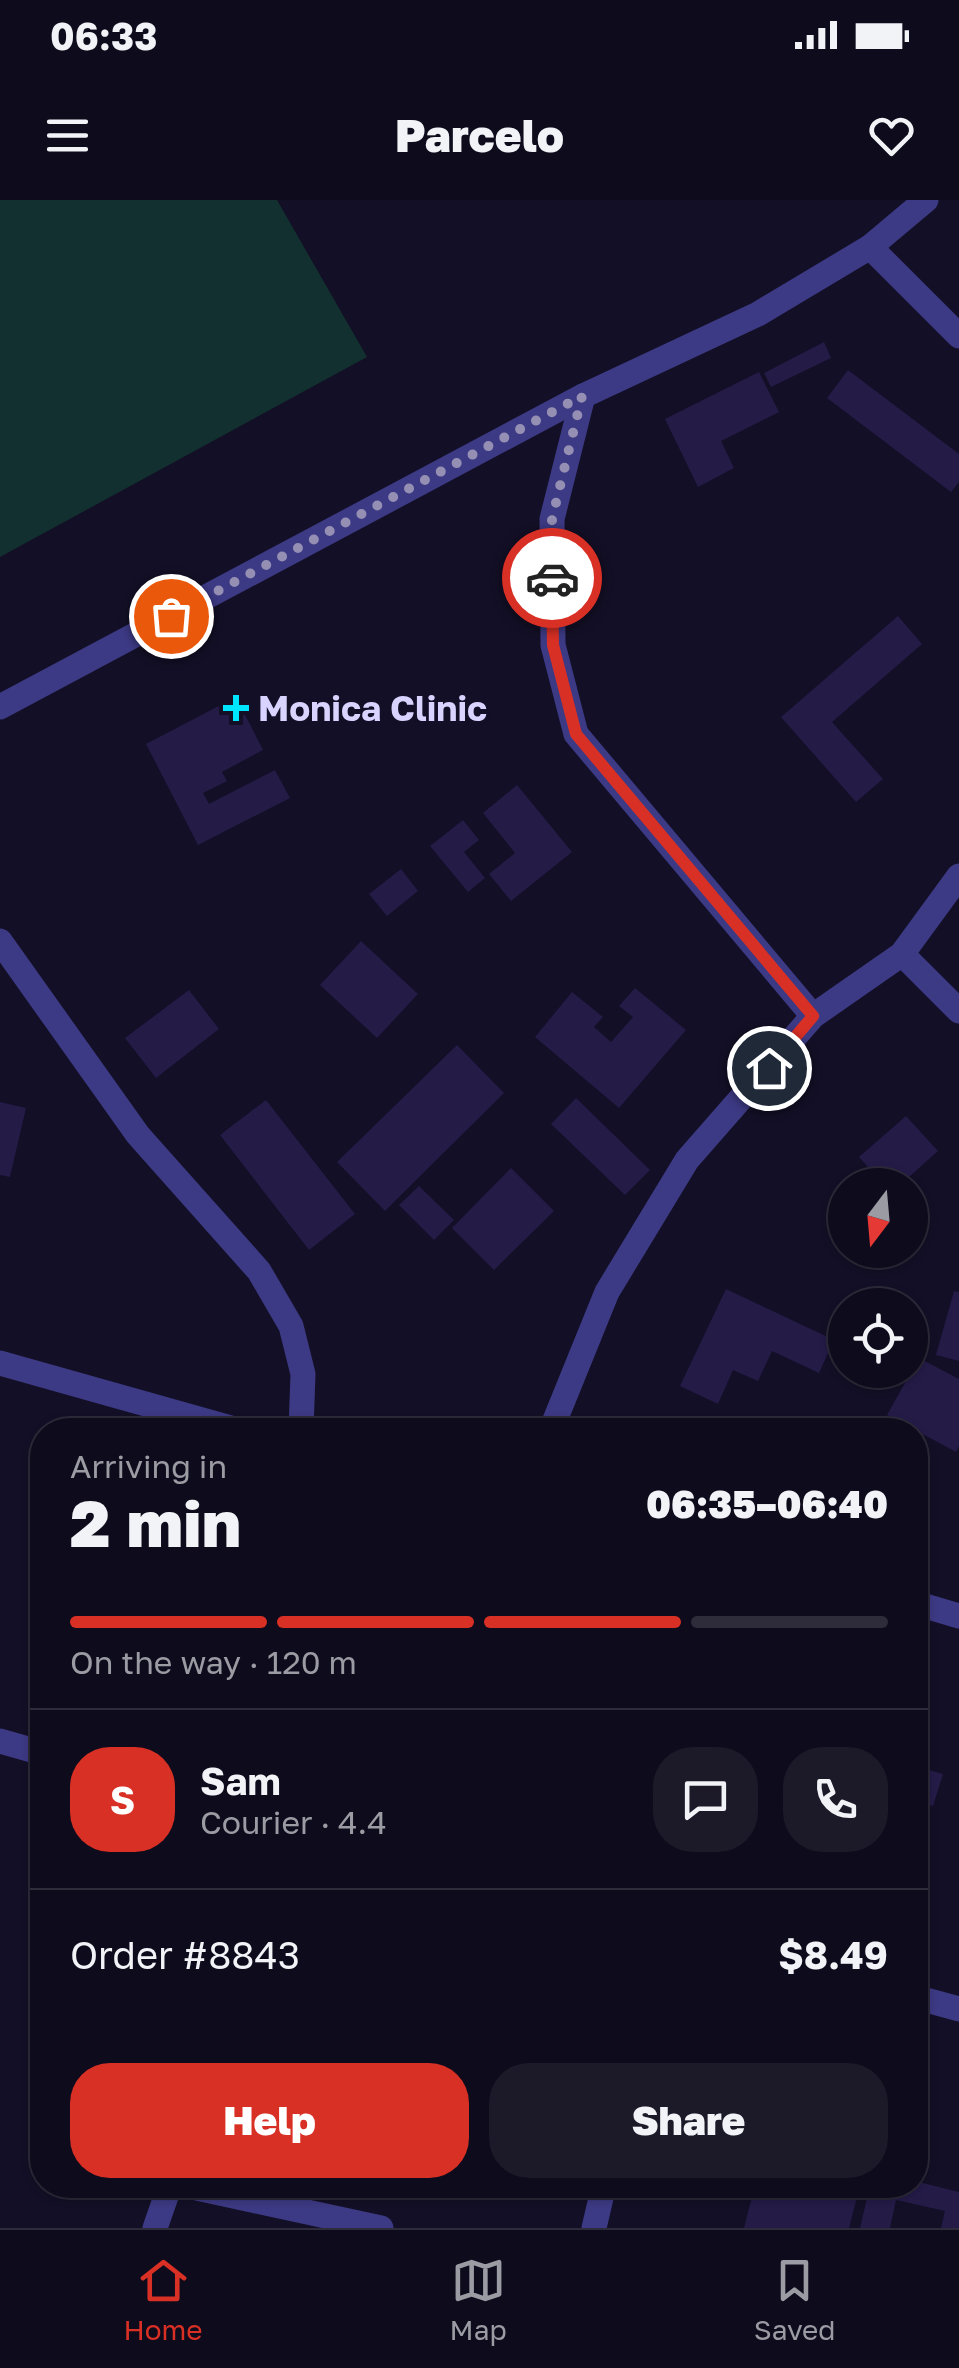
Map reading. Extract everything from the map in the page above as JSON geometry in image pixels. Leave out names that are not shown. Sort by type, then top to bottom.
[{"type":"street","points":[[0,707],[582,396],[758,314],[870,247],[926,200]]},
{"type":"street","points":[[870,247],[959,336]]},
{"type":"street","points":[[582,396],[552,519],[553,645],[576,734],[813,1016]]},
{"type":"street","points":[[556,1418],[607,1292],[687,1160],[813,1016],[902,954],[959,876]]},
{"type":"street","points":[[0,941],[138,1135],[259,1272],[291,1326],[304,1374],[302,1418]]},
{"type":"street","points":[[902,954],[959,1011]]},
{"type":"street","points":[[0,1363],[195,1418]]},
{"type":"street","points":[[928,1608],[959,1616]]},
{"type":"street","points":[[0,1741],[30,1750]]},
{"type":"street","points":[[928,2000],[959,2009]]},
{"type":"street","points":[[155,2228],[165,2198]]},
{"type":"street","points":[[242,2198],[381,2228]]},
{"type":"street","points":[[594,2228],[601,2198]]},
{"type":"green space","points":[[0,200],[277,200],[367,357],[0,557]]},
{"type":"building","points":[[824,342],[831,358],[771,387],[764,373]]},
{"type":"building","points":[[848,370],[959,454],[959,482],[951,492],[827,398]]},
{"type":"building","points":[[759,372],[779,412],[721,441],[734,468],[698,487],[665,419]]},
{"type":"building","points":[[898,616],[922,644],[832,722],[883,779],[856,802],[781,717]]},
{"type":"building","points":[[236,697],[263,750],[222,772],[227,781],[203,793],[209,804],[275,770],[290,798],[198,845],[146,744]]},
{"type":"building","points":[[517,785],[572,852],[511,901],[489,874],[515,853],[483,813]]},
{"type":"building","points":[[463,820],[479,840],[464,852],[485,878],[468,892],[430,846]]},
{"type":"building","points":[[401,869],[418,891],[387,916],[369,894]]},
{"type":"building","points":[[361,941],[418,994],[377,1038],[320,985]]},
{"type":"building","points":[[635,988],[686,1030],[619,1108],[535,1037],[572,992],[603,1017],[594,1027],[611,1042],[633,1017],[619,1006]]},
{"type":"building","points":[[189,990],[219,1029],[156,1078],[125,1038]]},
{"type":"building","points":[[457,1045],[504,1093],[385,1211],[337,1162]]},
{"type":"building","points":[[576,1098],[650,1170],[625,1195],[551,1124]]},
{"type":"building","points":[[266,1100],[355,1214],[309,1250],[220,1135]]},
{"type":"building","points":[[0,1102],[26,1108],[10,1177],[0,1175]]},
{"type":"building","points":[[906,1116],[938,1151],[919,1168],[869,1168],[859,1157]]},
{"type":"building","points":[[511,1168],[554,1211],[494,1270],[452,1228]]},
{"type":"building","points":[[419,1186],[454,1220],[434,1240],[399,1205]]},
{"type":"building","points":[[726,1289],[828,1337],[828,1353],[819,1373],[772,1351],[758,1381],[733,1370],[718,1404],[680,1386]]},
{"type":"building","points":[[954,1291],[959,1292],[959,1361],[936,1355]]},
{"type":"building","points":[[928,1363],[959,1379],[956,1452],[928,1437],[928,1418],[887,1415],[902,1388],[928,1388]]},
{"type":"building","points":[[928,1770],[943,1774],[933,1806],[928,1805]]},
{"type":"building","points":[[928,2184],[959,2192],[959,2228],[941,2228],[945,2211],[896,2200],[890,2228],[860,2228],[867,2198],[928,2198]]},
{"type":"building","points":[[752,2198],[857,2198],[849,2228],[744,2228]]},
{"type":"way so far","points":[[171,616],[582,396],[552,519],[552,578]]},
{"type":"place","name":"Monica Clinic","points":[[236,708]]},
{"type":"route","points":[[552,578],[553,645],[576,734],[813,1016],[769,1068]]}]
